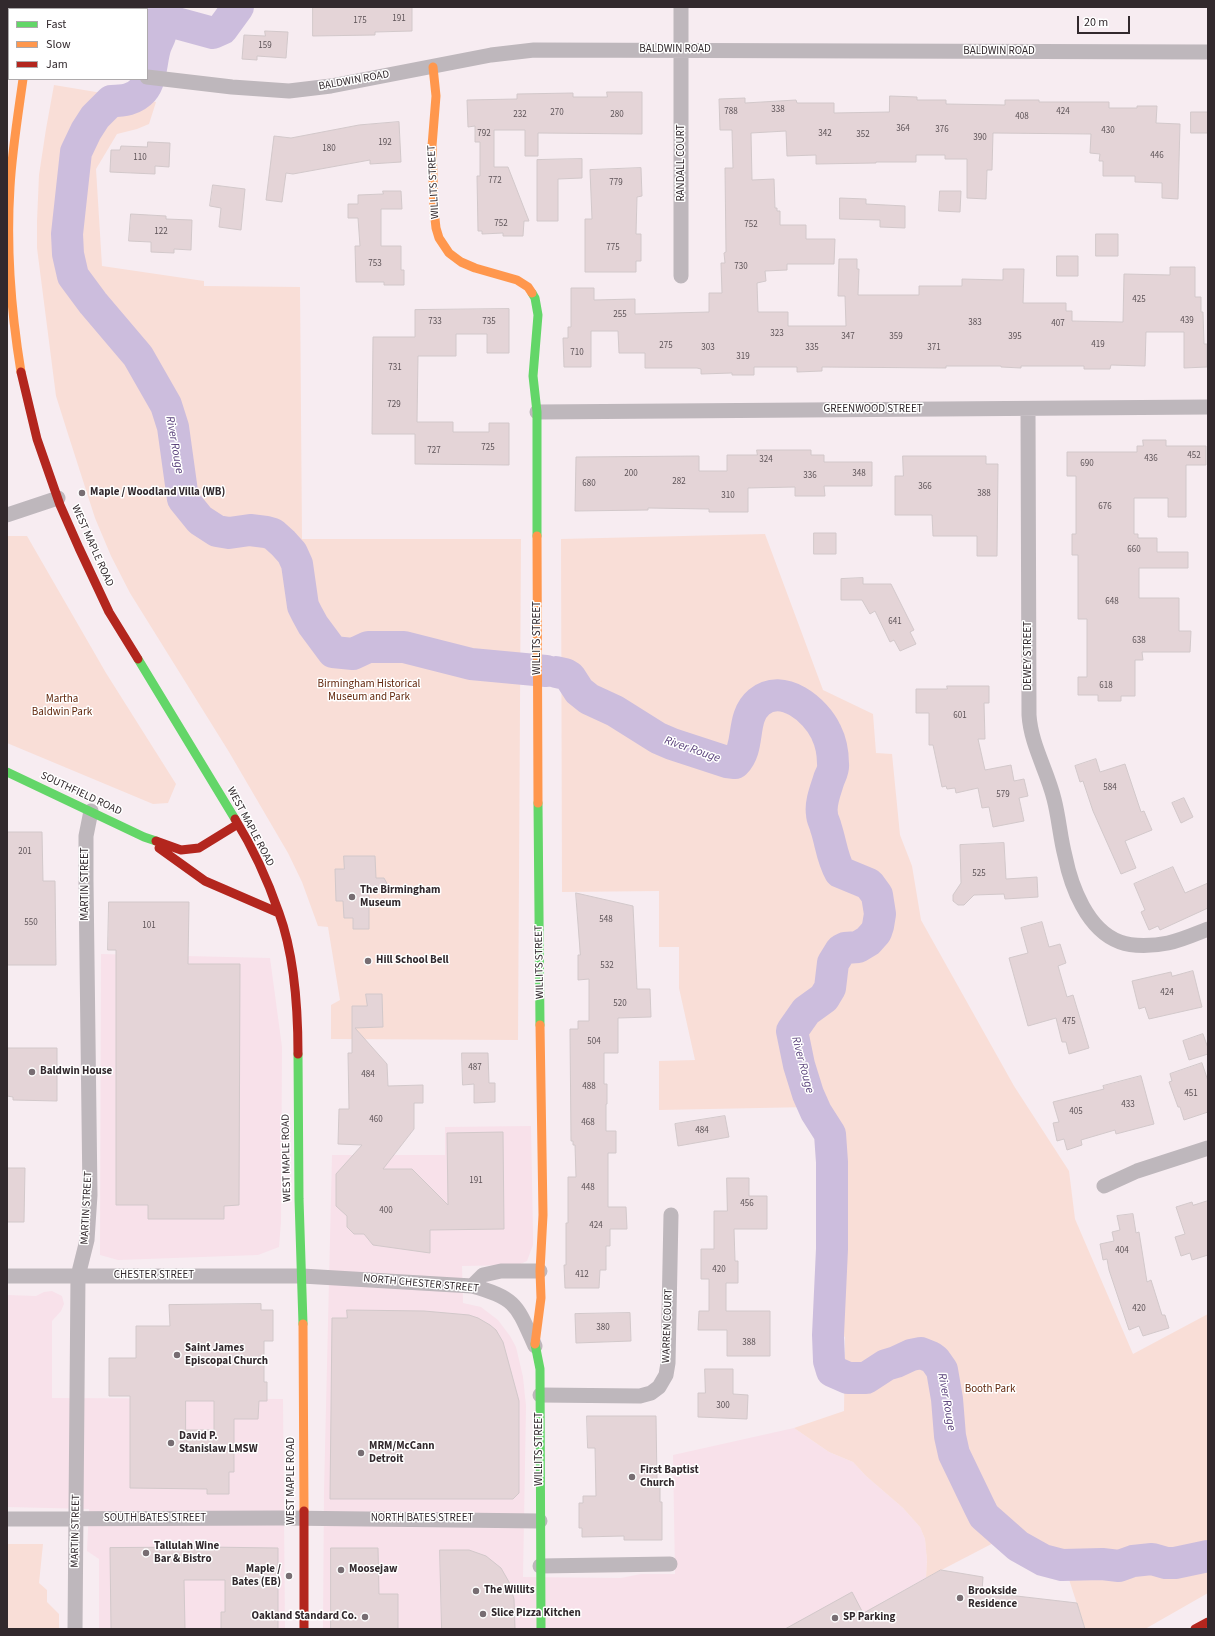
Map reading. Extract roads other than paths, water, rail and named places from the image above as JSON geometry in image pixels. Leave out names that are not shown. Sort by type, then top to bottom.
[{"type":"main road","name":"WILLITS STREET","points":[[433,67],[437,95],[432,149],[435,218],[439,238],[445,248],[456,259],[470,267],[519,280],[529,286],[535,298],[537,311],[537,339],[532,387],[537,412],[537,698],[543,1215],[540,1271],[541,1298],[535,1346],[540,1369],[541,1629]]},
{"type":"main road","name":"WEST MAPLE ROAD","points":[[23,80],[10,152],[9,201],[10,264],[14,322],[13,359],[26,393],[37,438],[58,498],[90,575],[109,612],[238,824],[256,859],[279,914],[290,957],[296,1017],[302,1276],[304,1373],[304,1629]]},
{"type":"main road","name":"SOUTHFIELD ROAD","points":[[7,772],[144,837],[181,850],[199,848],[238,824]]},
{"type":"main road","name":"SOUTHFIELD ROAD","points":[[144,837],[205,880],[279,914]]},
{"type":"main road","points":[[1196,1629],[1208,1622]]},
{"type":"street","name":"RANDALL COURT","points":[[681,7],[681,276]]},
{"type":"street","name":"BALDWIN ROAD","points":[[148,77],[289,91],[331,86],[491,55],[534,50],[1208,52]]},
{"type":"street","name":"GREENWOOD STREET","points":[[537,412],[1208,407]]},
{"type":"street","name":"DEWEY STREET","points":[[1028,408],[1029,723],[1032,738],[1054,800],[1064,856],[1071,879],[1085,910],[1103,932],[1120,942],[1135,945],[1167,943],[1182,940],[1208,929]]},
{"type":"street","points":[[7,515],[58,498]]},
{"type":"street","name":"MARTIN STREET","points":[[75,1629],[78,1276],[87,1240],[90,1195],[86,836],[91,811]]},
{"type":"street","points":[[1104,1186],[1137,1171],[1208,1148]]},
{"type":"street","name":"WARREN COURT","points":[[540,1395],[640,1396],[651,1393],[659,1387],[666,1375],[669,1352],[671,1215]]},
{"type":"street","points":[[472,1286],[483,1275],[501,1271],[540,1271]]},
{"type":"street","name":"CHESTER STREET","points":[[7,1276],[302,1276]]},
{"type":"street","name":"NORTH CHESTER STREET","points":[[302,1276],[472,1286],[490,1290],[511,1302],[519,1311],[535,1346]]},
{"type":"street","name":"SOUTH BATES STREET","points":[[7,1519],[304,1519]]},
{"type":"street","name":"NORTH BATES STREET","points":[[304,1519],[540,1521]]},
{"type":"street","points":[[540,1566],[670,1564]]},
{"type":"waterway","name":"River Rouge","points":[[154,7],[160,22],[161,33],[154,50],[150,75],[146,86],[140,93],[132,98],[111,101],[95,117],[86,131],[76,152],[67,234],[68,254],[73,276],[93,303],[138,356],[166,405],[173,427],[183,499],[200,520],[217,531],[229,533],[250,530],[266,532],[273,534],[283,543],[292,553],[297,564],[303,606],[313,625],[333,652],[353,654],[368,647],[404,647],[471,664],[546,671]]},
{"type":"waterway","points":[[158,18],[213,33],[222,29],[238,7]]},
{"type":"waterway","name":"River Rouge","points":[[556,672],[570,677],[579,691],[589,699],[615,711],[658,738],[727,762],[735,763],[740,756],[745,741],[749,716],[759,702],[768,697],[778,695],[797,701],[815,715],[828,736],[832,752],[833,768],[822,805],[822,818],[828,834],[833,856],[840,872],[869,884],[877,895],[880,914],[876,932],[868,941],[858,947],[845,948],[841,950],[833,963],[830,988],[824,998],[806,1011],[792,1031],[799,1065],[808,1094],[816,1112],[830,1134],[832,1162],[832,1249],[828,1335],[829,1361],[832,1371],[848,1378],[866,1378],[886,1365],[911,1355],[921,1353],[935,1360],[942,1370],[947,1399],[950,1436],[954,1454],[984,1516],[1018,1546],[1043,1560],[1062,1565],[1102,1564],[1119,1566],[1133,1561],[1152,1559],[1166,1563],[1175,1563],[1208,1556]]},
{"type":"place","name":"Maple / Woodland Villa (WB)","points":[[82,493]]},
{"type":"place","name":"The Birmingham Museum","points":[[352,897]]},
{"type":"place","name":"Hill School Bell","points":[[368,961]]},
{"type":"place","name":"Baldwin House","points":[[32,1072]]},
{"type":"place","name":"Saint James Episcopal Church","points":[[177,1355]]},
{"type":"place","name":"David P. Stanislaw LMSW","points":[[171,1443]]},
{"type":"place","name":"MRM/McCann Detroit","points":[[361,1453]]},
{"type":"place","name":"First Baptist Church","points":[[632,1477]]},
{"type":"place","name":"Tallulah Wine Bar & Bistro","points":[[146,1553]]},
{"type":"place","name":"Moosejaw","points":[[341,1570]]},
{"type":"place","name":"Maple / Bates (EB)","points":[[289,1576]]},
{"type":"place","name":"The Willits","points":[[476,1591]]},
{"type":"place","name":"Brookside Residence","points":[[960,1598]]},
{"type":"place","name":"Slice Pizza Kitchen","points":[[483,1614]]},
{"type":"place","name":"Oakland Standard Co.","points":[[365,1617]]},
{"type":"place","name":"SP Parking","points":[[835,1618]]},
{"type":"park label","name":"Birmingham Historical Museum and Park","points":[[369,691]]},
{"type":"park label","name":"Martha Baldwin Park","points":[[62,706]]},
{"type":"park label","name":"Booth Park","points":[[990,1390]]}]
